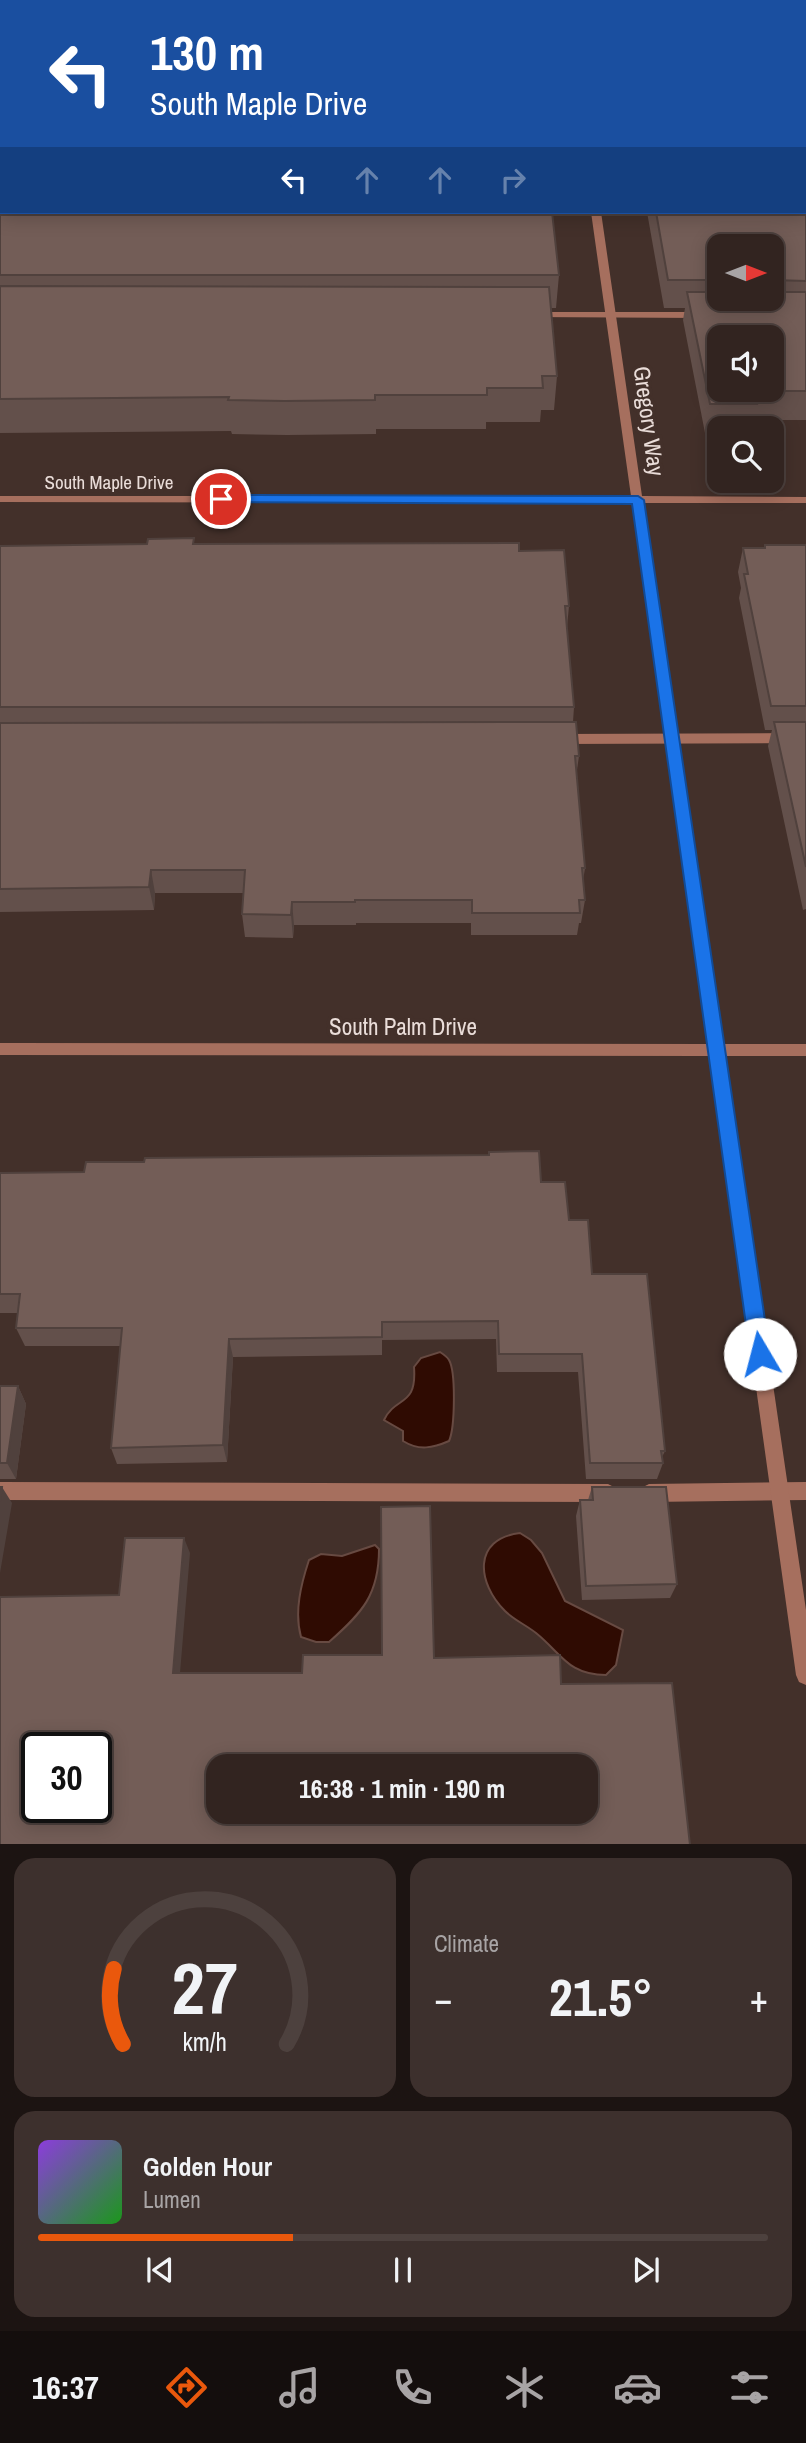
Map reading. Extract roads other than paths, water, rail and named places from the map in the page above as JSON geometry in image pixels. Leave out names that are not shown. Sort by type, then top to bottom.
[{"type":"street","name":"Gregory Way","points":[[596,214],[806,1675]]},
{"type":"street","points":[[520,315],[714,315]]},
{"type":"street","name":"South Maple Drive","points":[[0,499],[806,500]]},
{"type":"street","points":[[538,738],[806,738]]},
{"type":"street","name":"South Palm Drive","points":[[0,1049],[806,1050]]},
{"type":"street","points":[[0,1492],[806,1491]]}]
